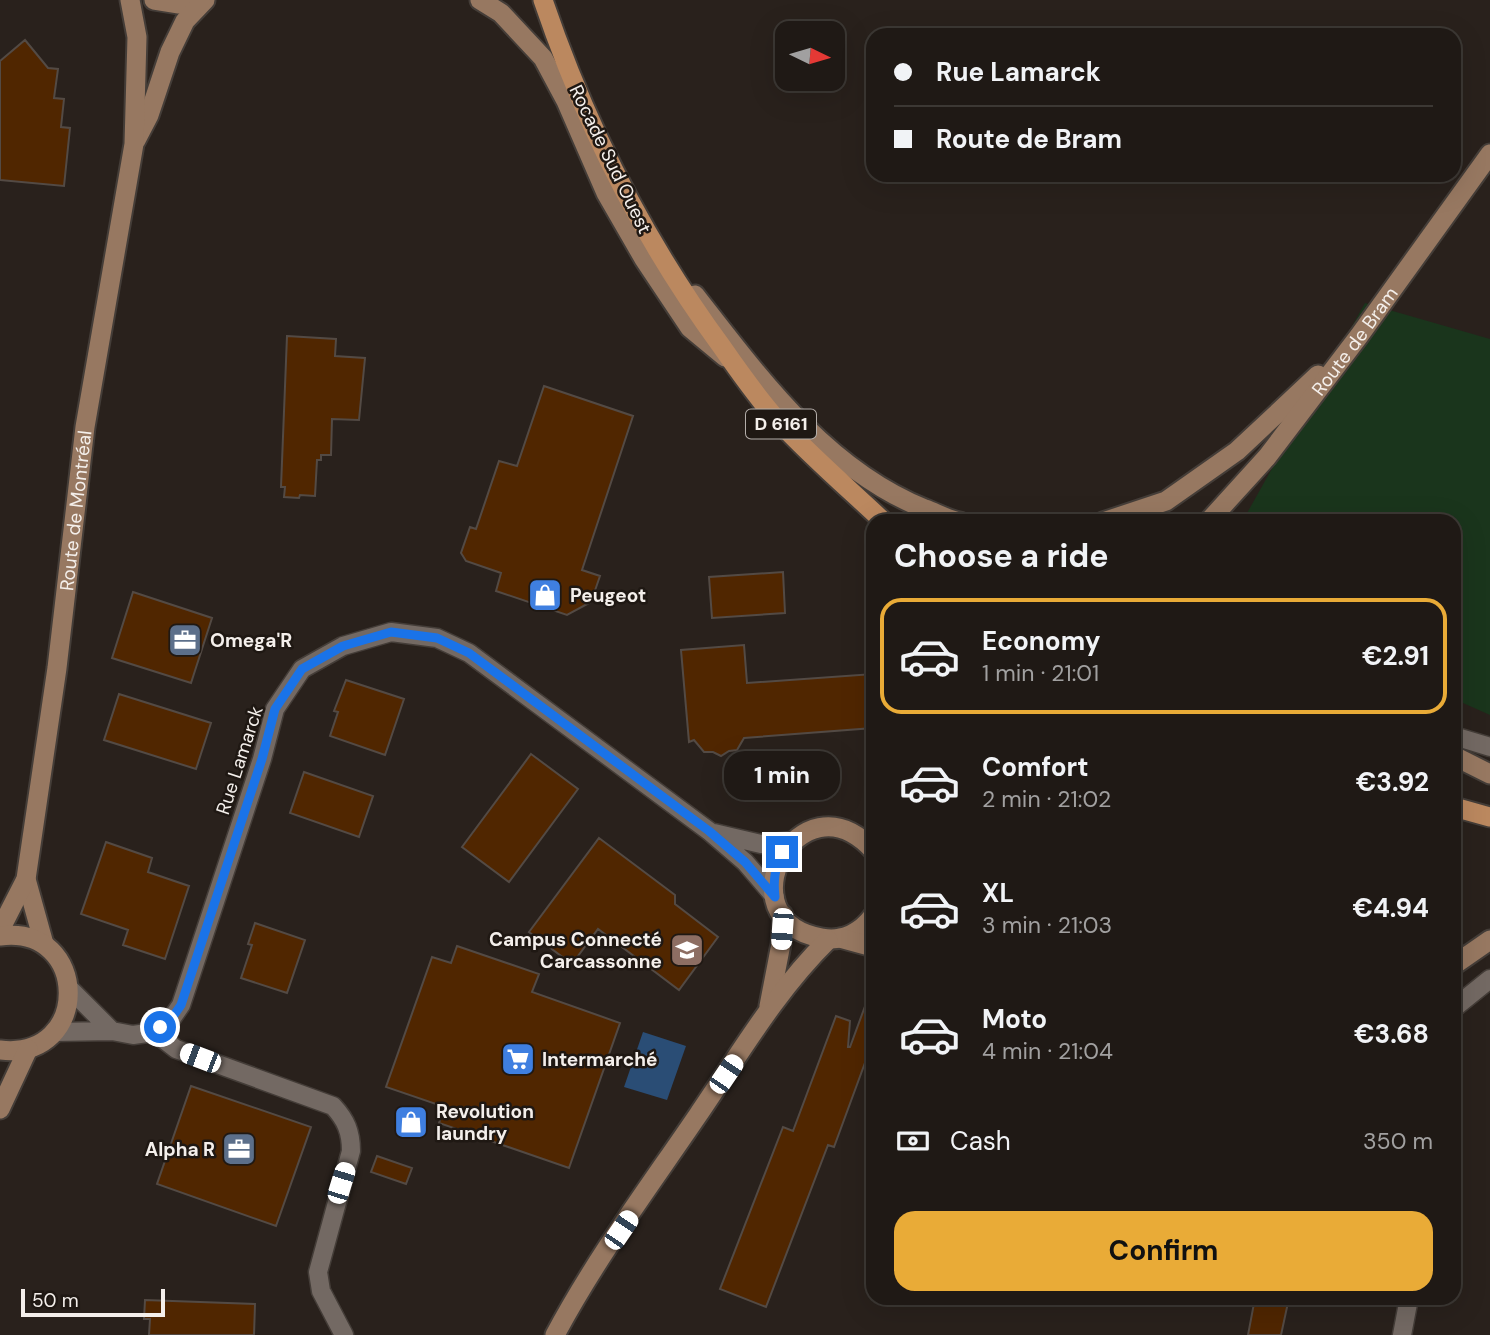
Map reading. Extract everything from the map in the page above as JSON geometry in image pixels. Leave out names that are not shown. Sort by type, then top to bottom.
[{"type":"main road","name":"Route de Montréal","points":[[0,930],[26,879],[57,668],[85,427],[134,144],[137,37],[130,0]]},
{"type":"main road","points":[[154,0],[178,4],[199,0]]},
{"type":"main road","name":"Route de Montréal","points":[[134,144],[149,115],[170,52],[180,31],[205,0]]},
{"type":"main road","points":[[480,0],[501,13],[543,58],[566,100],[606,192],[644,259],[690,328],[734,365]]},
{"type":"main road","name":"Rocade Sud Ouest","points":[[543,0],[571,77],[622,190],[695,311],[734,365]]},
{"type":"main road","name":"Route de Bram","points":[[1215,514],[1267,457],[1359,336],[1490,154]]},
{"type":"main road","points":[[644,230],[796,418],[855,472],[905,501],[939,514]]},
{"type":"main road","points":[[1127,514],[1166,500],[1237,451],[1359,336]]},
{"type":"main road","name":"D 6161","points":[[734,365],[779,422],[876,514]]},
{"type":"main road","points":[[1461,760],[1490,774]]},
{"type":"main road","points":[[1461,809],[1490,817]]},
{"type":"main road","points":[[768,1011],[781,944],[779,906],[773,882],[782,852],[793,841],[820,828],[850,832],[866,843]]},
{"type":"main road","points":[[850,832],[866,829]]},
{"type":"main road","name":"Route de Montréal","points":[[26,879],[44,944]]},
{"type":"main road","points":[[779,906],[795,928],[811,937],[866,946]]},
{"type":"main road","points":[[555,1335],[591,1274],[768,1011],[811,956],[834,939],[855,933],[866,923]]},
{"type":"main road","points":[[0,936],[12,934],[29,937],[44,944],[57,956],[65,971],[69,988],[66,1011],[55,1032],[28,1049],[0,1051]]},
{"type":"main road","points":[[1461,960],[1490,940]]},
{"type":"main road","points":[[0,1109],[28,1049]]},
{"type":"street","name":"Rue Lamarck","points":[[154,1032],[172,1018],[181,1005],[262,759],[275,709],[302,669],[343,646],[391,632],[437,638],[469,653],[709,831],[745,862],[779,906]]},
{"type":"street","points":[[1461,738],[1490,747]]},
{"type":"street","name":"Rue Lamarck","points":[[709,831],[761,844],[793,841]]},
{"type":"street","points":[[1461,1002],[1490,979]]},
{"type":"street","points":[[69,988],[111,1031]]},
{"type":"street","points":[[55,1032],[111,1031],[133,1035],[154,1032],[176,1049],[333,1106],[342,1116],[351,1136],[351,1151],[318,1272],[321,1291],[344,1335]]},
{"type":"street","points":[[1402,1335],[1408,1305]]},
{"type":"green space","points":[[1365,303],[1490,339],[1490,715],[1461,702],[1461,514],[1246,514]]},
{"type":"water","points":[[643,1032],[686,1046],[667,1100],[624,1087]]},
{"type":"building","points":[[25,40],[48,68],[58,69],[54,98],[64,99],[61,127],[70,128],[64,186],[0,180],[0,61]]},
{"type":"building","points":[[287,336],[336,339],[335,356],[365,358],[359,420],[332,419],[331,455],[321,455],[321,460],[317,460],[315,496],[300,495],[299,498],[284,497],[285,487],[281,487]]},
{"type":"building","points":[[544,386],[633,416],[582,570],[600,576],[591,602],[567,615],[496,591],[501,573],[466,561],[461,553],[470,527],[476,529],[499,461],[517,466]]},
{"type":"building","points":[[783,572],[785,613],[712,618],[709,577]]},
{"type":"building","points":[[133,592],[212,618],[191,683],[112,658]]},
{"type":"building","points":[[744,645],[747,683],[866,674],[866,729],[744,738],[737,750],[721,756],[704,752],[694,740],[689,742],[681,650]]},
{"type":"building","points":[[346,680],[404,699],[385,755],[330,736],[338,712],[334,711]]},
{"type":"building","points":[[119,694],[211,723],[196,769],[104,740]]},
{"type":"building","points":[[531,754],[578,789],[509,882],[462,847]]},
{"type":"building","points":[[304,772],[373,796],[359,837],[290,813]]},
{"type":"building","points":[[599,838],[675,895],[675,904],[718,937],[679,990],[598,929],[572,964],[529,932]]},
{"type":"building","points":[[106,842],[152,858],[148,872],[189,886],[165,959],[123,945],[128,930],[81,914]]},
{"type":"building","points":[[255,923],[305,940],[287,993],[241,978],[252,945],[248,944]]},
{"type":"building","points":[[457,946],[539,974],[532,992],[620,1023],[569,1168],[439,1123],[445,1107],[386,1087],[432,957],[451,963]]},
{"type":"building","points":[[866,1004],[866,1060],[834,1147],[828,1145],[766,1307],[720,1289],[783,1127],[793,1131],[836,1016],[850,1021],[850,1047]]},
{"type":"building","points":[[191,1086],[311,1127],[276,1226],[157,1184]]},
{"type":"building","points":[[377,1156],[412,1168],[406,1184],[371,1172]]},
{"type":"building","points":[[145,1300],[255,1304],[254,1335],[149,1335],[150,1319],[144,1319]]},
{"type":"building","points":[[1254,1305],[1287,1305],[1281,1335],[1248,1335]]},
{"type":"place","name":"Peugeot","points":[[545,595]]},
{"type":"place","name":"Omega'R","points":[[185,640]]},
{"type":"place","name":"Campus Connecté Carcassonne","points":[[687,950]]},
{"type":"place","name":"Intermarché","points":[[518,1059]]},
{"type":"place","name":"Revolution laundry","points":[[411,1122]]},
{"type":"place","name":"Alpha R","points":[[239,1149]]},
{"type":"route","points":[[160,1027],[172,1018],[181,1005],[262,759],[275,709],[302,669],[343,646],[391,632],[437,638],[469,653],[709,831],[745,862],[775,897],[773,882],[782,852]]}]
